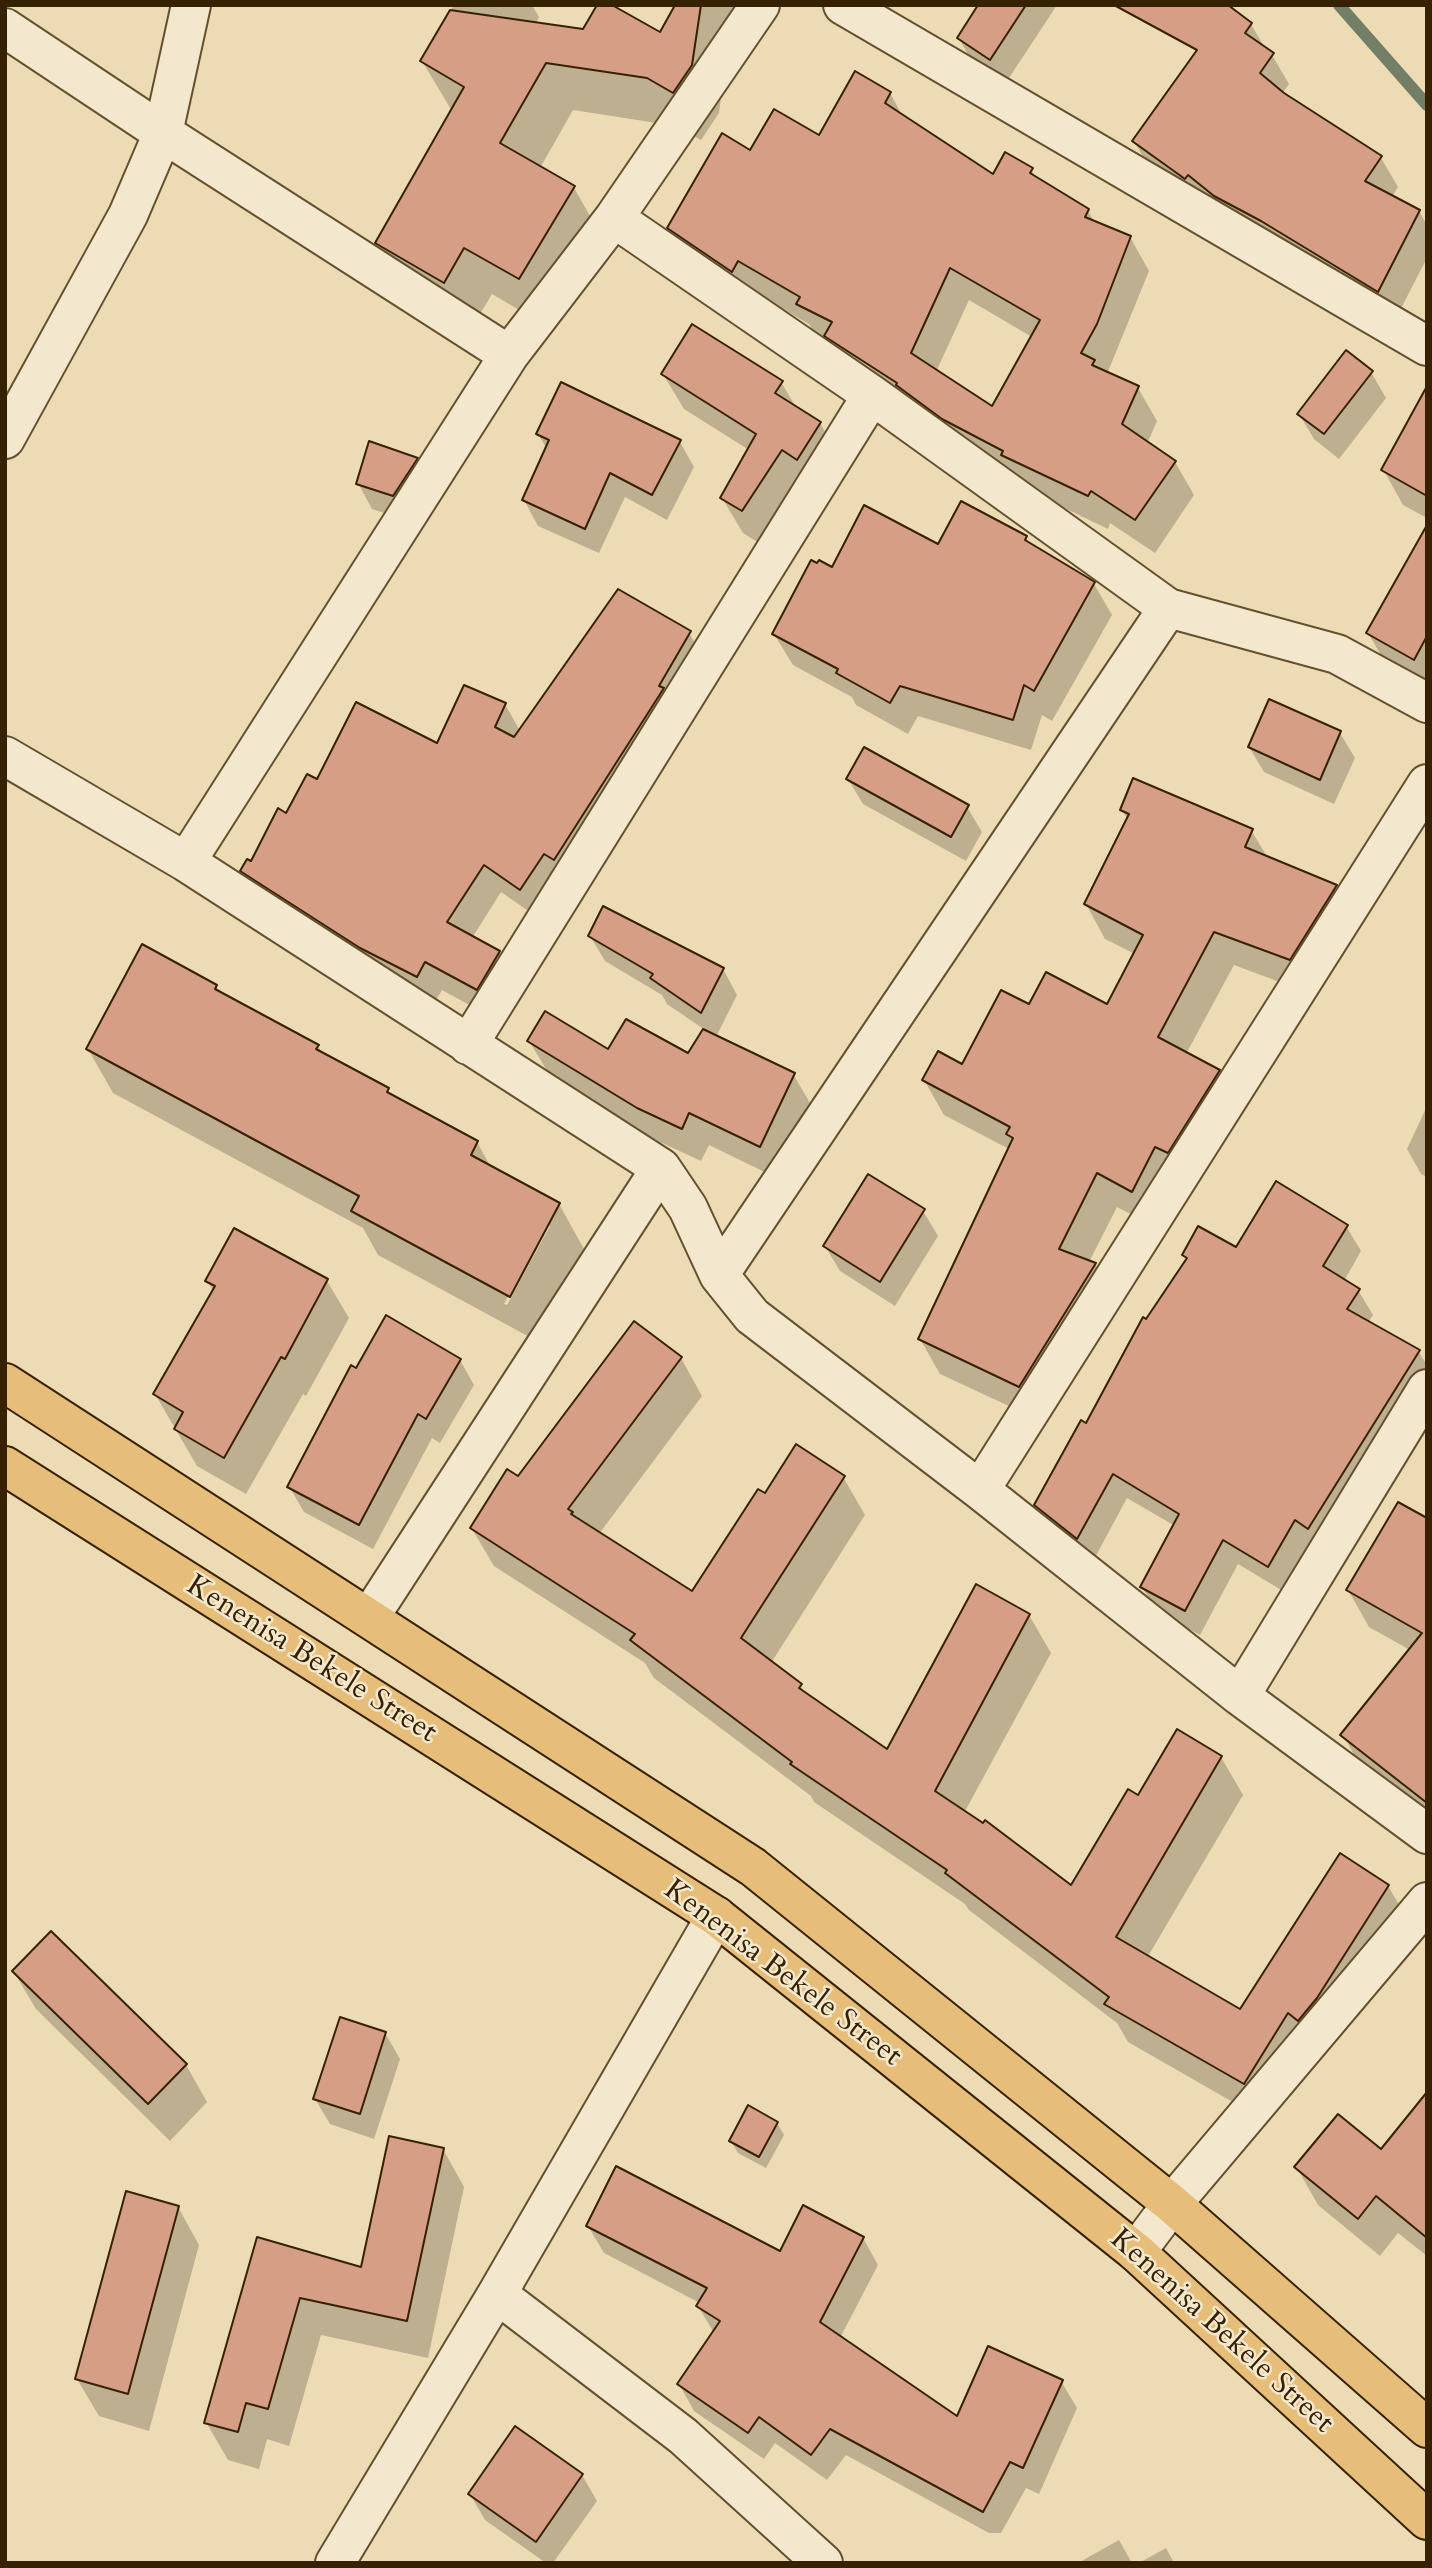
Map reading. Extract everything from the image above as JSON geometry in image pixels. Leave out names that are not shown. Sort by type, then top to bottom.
[{"type":"main road","name":"Kenenisa Bekele Street","points":[[5,1383],[753,1867],[1172,2204],[1427,2428]]},
{"type":"main road","name":"Kenenisa Bekele Street","points":[[5,1466],[716,1916],[1136,2252],[1427,2520]]},
{"type":"street","points":[[5,439],[128,215],[163,133],[191,5]]},
{"type":"street","points":[[187,862],[509,355],[614,218],[760,5]]},
{"type":"street","points":[[843,5],[1427,346]]},
{"type":"street","points":[[5,28],[509,355]]},
{"type":"street","points":[[614,218],[872,395],[1168,608],[1337,654],[1427,704]]},
{"type":"street","points":[[468,1045],[872,395]]},
{"type":"street","points":[[719,1275],[1168,608]]},
{"type":"street","points":[[5,756],[187,862],[661,1168],[688,1208],[719,1275],[752,1317],[980,1490],[1240,1696],[1427,1834]]},
{"type":"street","points":[[980,1490],[1427,784]]},
{"type":"street","points":[[369,1618],[661,1168]]},
{"type":"street","points":[[1240,1696],[1427,1389]]},
{"type":"street","points":[[1136,2252],[1172,2204],[1427,1902]]},
{"type":"street","points":[[335,2563],[497,2294],[716,1916]]},
{"type":"street","points":[[497,2294],[683,2436],[823,2563]]},
{"type":"building","points":[[597,5],[612,5],[660,32],[675,5],[701,5],[692,65],[673,93],[647,78],[546,63],[500,143],[575,186],[519,279],[464,248],[444,283],[375,243],[464,87],[420,61],[450,10],[583,29]]},
{"type":"building","points":[[978,5],[1026,5],[990,60],[957,38]]},
{"type":"building","points":[[1114,5],[1228,5],[1252,23],[1245,33],[1274,53],[1260,73],[1284,93],[1382,156],[1365,181],[1420,210],[1378,292],[1261,221],[1214,196],[1188,175],[1185,179],[1132,141],[1197,50]]},
{"type":"building","points":[[855,71],[891,92],[885,103],[993,174],[1005,152],[1033,168],[1030,173],[1089,209],[1085,217],[1131,236],[1097,324],[1081,353],[1095,360],[1092,365],[1139,386],[1122,424],[1176,461],[1135,520],[1091,491],[1088,496],[1001,455],[1003,451],[942,419],[896,385],[897,383],[824,336],[832,322],[796,304],[800,297],[738,261],[732,272],[667,228],[722,133],[750,150],[774,109],[819,135]],"holes":[[[950,268],[1040,320],[992,406],[911,353]]]},
{"type":"building","points":[[692,324],[783,381],[775,393],[821,422],[797,460],[782,450],[742,511],[720,498],[756,434],[661,374]]},
{"type":"building","points":[[1346,350],[1373,371],[1324,434],[1297,414]]},
{"type":"building","points":[[561,382],[681,440],[652,495],[610,473],[585,529],[522,500],[549,440],[536,434]]},
{"type":"building","points":[[1427,386],[1427,496],[1381,470]]},
{"type":"building","points":[[369,441],[418,458],[393,496],[356,484]]},
{"type":"building","points":[[961,501],[1027,536],[1025,540],[1095,582],[1034,691],[1024,685],[1013,720],[900,686],[890,703],[836,673],[838,669],[772,634],[811,560],[817,563],[819,560],[832,567],[864,505],[938,544]]},
{"type":"building","points":[[1427,525],[1427,636],[1414,660],[1366,633]]},
{"type":"building","points":[[618,589],[691,631],[659,686],[664,688],[554,860],[544,854],[520,890],[484,865],[447,922],[500,951],[477,990],[425,962],[417,977],[360,948],[240,871],[247,859],[251,861],[278,808],[286,813],[307,774],[317,779],[356,702],[437,743],[464,685],[506,703],[495,727],[514,737]]},
{"type":"building","points":[[1269,699],[1341,731],[1320,780],[1248,747]]},
{"type":"building","points":[[864,747],[969,805],[951,837],[846,779]]},
{"type":"building","points":[[1133,778],[1253,829],[1245,847],[1337,885],[1290,960],[1214,932],[1158,1037],[1220,1070],[1168,1153],[1155,1147],[1132,1192],[1097,1173],[1059,1249],[1096,1263],[1019,1387],[918,1339],[1013,1138],[1006,1134],[1010,1127],[922,1080],[938,1051],[962,1064],[1001,990],[1029,1004],[1046,972],[1107,1004],[1143,935],[1084,904],[1129,814],[1120,810]]},
{"type":"building","points":[[603,906],[724,968],[701,1013],[650,978],[653,974],[588,936]]},
{"type":"building","points":[[142,944],[217,985],[215,989],[319,1045],[316,1049],[389,1088],[387,1092],[478,1141],[471,1155],[560,1203],[510,1297],[351,1211],[359,1196],[86,1049]]},
{"type":"building","points":[[545,1011],[608,1049],[626,1019],[688,1053],[703,1029],[795,1073],[760,1147],[689,1113],[682,1129],[637,1108],[527,1041]]},
{"type":"building","points":[[868,1174],[925,1209],[880,1282],[823,1246]]},
{"type":"building","points":[[1276,1181],[1348,1225],[1323,1266],[1360,1289],[1347,1309],[1420,1350],[1308,1529],[1295,1520],[1268,1567],[1223,1540],[1185,1611],[1140,1587],[1179,1514],[1113,1474],[1077,1539],[1034,1505],[1081,1420],[1086,1423],[1143,1317],[1146,1319],[1187,1258],[1182,1255],[1198,1226],[1236,1247]]},
{"type":"building","points":[[234,1228],[328,1279],[285,1359],[281,1357],[224,1458],[174,1429],[183,1412],[153,1394],[215,1286],[205,1281]]},
{"type":"building","points":[[386,1315],[461,1359],[426,1419],[418,1414],[359,1525],[287,1487],[351,1365],[356,1368]]},
{"type":"building","points":[[634,1321],[682,1357],[568,1509],[573,1512],[571,1514],[692,1591],[758,1489],[765,1493],[796,1444],[845,1476],[741,1638],[802,1684],[799,1688],[887,1749],[976,1584],[1030,1614],[935,1791],[983,1823],[985,1820],[1071,1885],[1128,1789],[1138,1795],[1177,1729],[1222,1756],[1116,1937],[1240,2009],[1340,1853],[1389,1885],[1317,1998],[1298,2021],[1288,2013],[1244,2084],[1104,2004],[1109,1997],[945,1873],[947,1870],[790,1764],[792,1762],[630,1640],[635,1634],[470,1528],[507,1469],[518,1476]]},
{"type":"building","points":[[1398,1502],[1427,1518],[1427,1803],[1340,1735],[1422,1633],[1346,1590]]},
{"type":"building","points":[[51,1931],[187,2064],[148,2104],[12,1971]]},
{"type":"building","points":[[340,2017],[386,2032],[360,2114],[313,2099]]},
{"type":"building","points":[[1427,2092],[1427,2238],[1376,2196],[1358,2219],[1294,2167],[1338,2114],[1381,2149]]},
{"type":"building","points":[[748,2105],[778,2122],[759,2157],[729,2141]]},
{"type":"building","points":[[389,2136],[444,2148],[407,2321],[300,2298],[268,2409],[246,2403],[238,2432],[204,2423],[257,2237],[361,2267]]},
{"type":"building","points":[[616,2166],[780,2251],[803,2205],[864,2237],[820,2322],[957,2416],[988,2346],[1063,2380],[1023,2468],[1010,2462],[983,2512],[830,2429],[811,2455],[759,2417],[748,2433],[677,2384],[720,2321],[696,2306],[707,2288],[586,2226]]},
{"type":"building","points":[[126,2191],[179,2206],[128,2394],[75,2379]]},
{"type":"building","points":[[515,2426],[583,2474],[536,2542],[468,2494]]},
{"type":"waterway","points":[[1339,5],[1427,105]]}]
